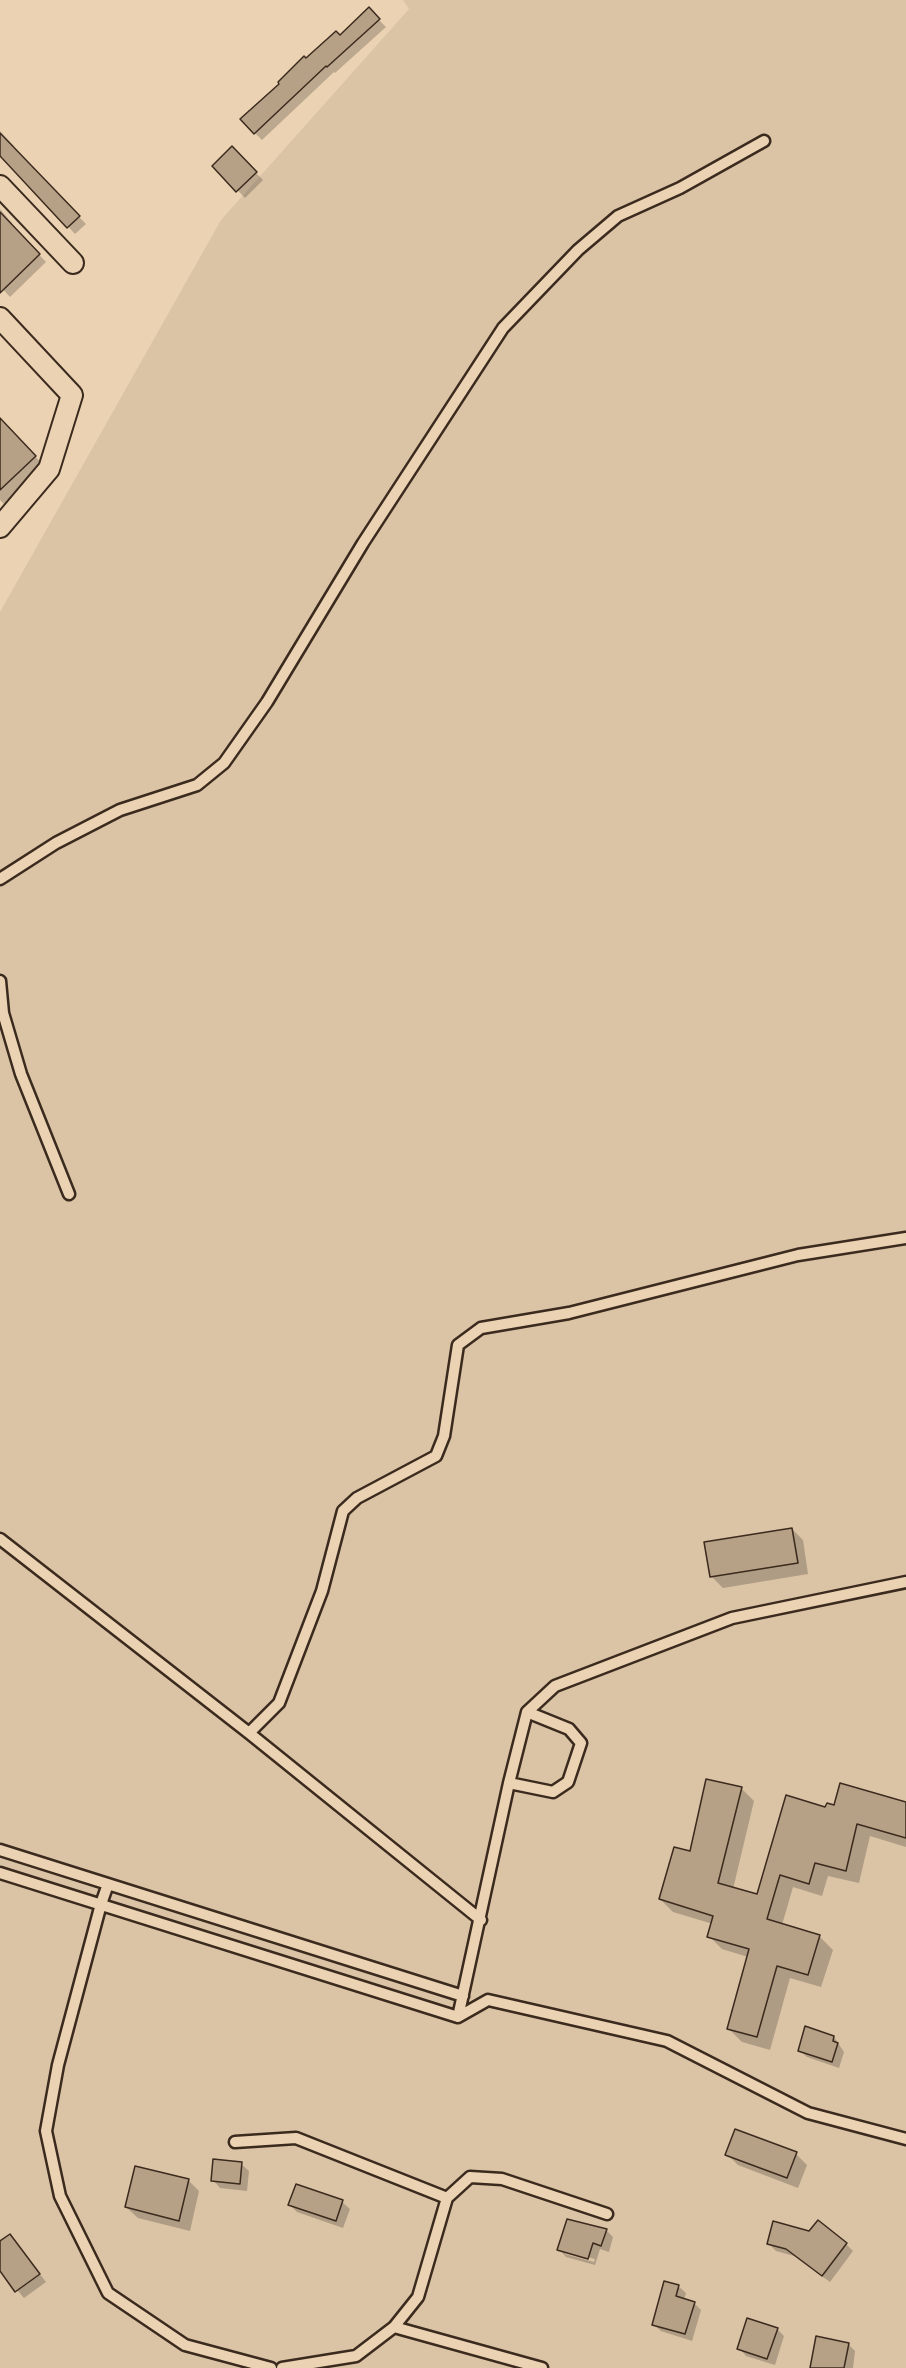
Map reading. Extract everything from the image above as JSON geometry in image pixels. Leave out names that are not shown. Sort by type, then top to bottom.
[{"type":"street","points":[[0,186],[74,263]]},
{"type":"street","points":[[0,318],[72,395],[49,469],[0,527]]},
{"type":"lane","points":[[0,879],[56,843],[120,810],[197,785],[224,763],[267,702],[369,532],[503,328],[578,250],[618,216],[680,188],[764,141]]},
{"type":"lane","points":[[0,981],[3,1013],[21,1074],[69,1194]]},
{"type":"lane","points":[[249,1733],[279,1704],[322,1591],[343,1511],[357,1498],[436,1456],[444,1437],[458,1345],[481,1328],[569,1313],[798,1255],[906,1238]]},
{"type":"lane","points":[[0,1539],[249,1733],[481,1920]]},
{"type":"lane","points":[[458,2017],[481,1920],[509,1783],[527,1712],[555,1686],[732,1618],[906,1582]]},
{"type":"lane","points":[[509,1783],[553,1792],[568,1782],[581,1743],[569,1729],[527,1712]]},
{"type":"lane","points":[[0,1850],[463,1996]]},
{"type":"lane","points":[[0,1873],[458,2017],[488,2000],[668,2041],[808,2113],[906,2139]]},
{"type":"lane","points":[[108,1884],[58,2065],[46,2131],[60,2196],[108,2293],[185,2345],[271,2368]]},
{"type":"lane","points":[[235,2142],[296,2138],[447,2198]]},
{"type":"lane","points":[[282,2368],[356,2356],[394,2327],[418,2297],[447,2198],[470,2177],[502,2179],[607,2214]]},
{"type":"lane","points":[[394,2327],[542,2368]]},
{"type":"shaded area","points":[[403,0],[906,0],[906,2368],[0,2368],[0,612],[221,220],[409,9]]},
{"type":"building","points":[[369,7],[380,19],[254,134],[240,119],[279,84],[278,82],[304,56],[306,58],[336,31],[340,35]]},
{"type":"building","points":[[0,133],[80,216],[67,228],[0,156]]},
{"type":"building","points":[[232,146],[257,172],[236,192],[212,166]]},
{"type":"building","points":[[0,212],[40,254],[0,293]]},
{"type":"building","points":[[0,418],[36,456],[0,490]]},
{"type":"building","points":[[792,1528],[798,1563],[710,1577],[704,1542]]},
{"type":"building","points":[[706,1779],[742,1787],[718,1883],[757,1894],[786,1795],[825,1807],[827,1803],[834,1805],[840,1783],[906,1802],[906,1838],[857,1824],[846,1871],[815,1863],[809,1884],[780,1875],[767,1919],[820,1935],[808,1975],[777,1966],[757,2037],[727,2029],[749,1949],[707,1937],[713,1916],[659,1899],[674,1847],[690,1851]]},
{"type":"building","points":[[805,2026],[834,2036],[833,2041],[838,2043],[832,2062],[798,2051]]},
{"type":"building","points":[[735,2129],[797,2152],[787,2178],[725,2155]]},
{"type":"building","points":[[213,2159],[242,2162],[240,2184],[211,2181]]},
{"type":"building","points":[[135,2166],[189,2179],[179,2221],[125,2207]]},
{"type":"building","points":[[296,2184],[343,2200],[336,2221],[288,2205]]},
{"type":"building","points":[[567,2219],[607,2229],[601,2246],[593,2243],[588,2259],[557,2250]]},
{"type":"building","points":[[818,2220],[847,2243],[822,2276],[786,2249],[767,2244],[773,2221],[809,2231]]},
{"type":"building","points":[[10,2234],[40,2274],[15,2292],[0,2271],[0,2241]]},
{"type":"building","points":[[664,2281],[679,2285],[676,2296],[695,2302],[685,2334],[652,2325]]},
{"type":"building","points":[[747,2318],[778,2328],[767,2359],[737,2349]]},
{"type":"building","points":[[816,2336],[849,2343],[844,2368],[810,2368]]}]
